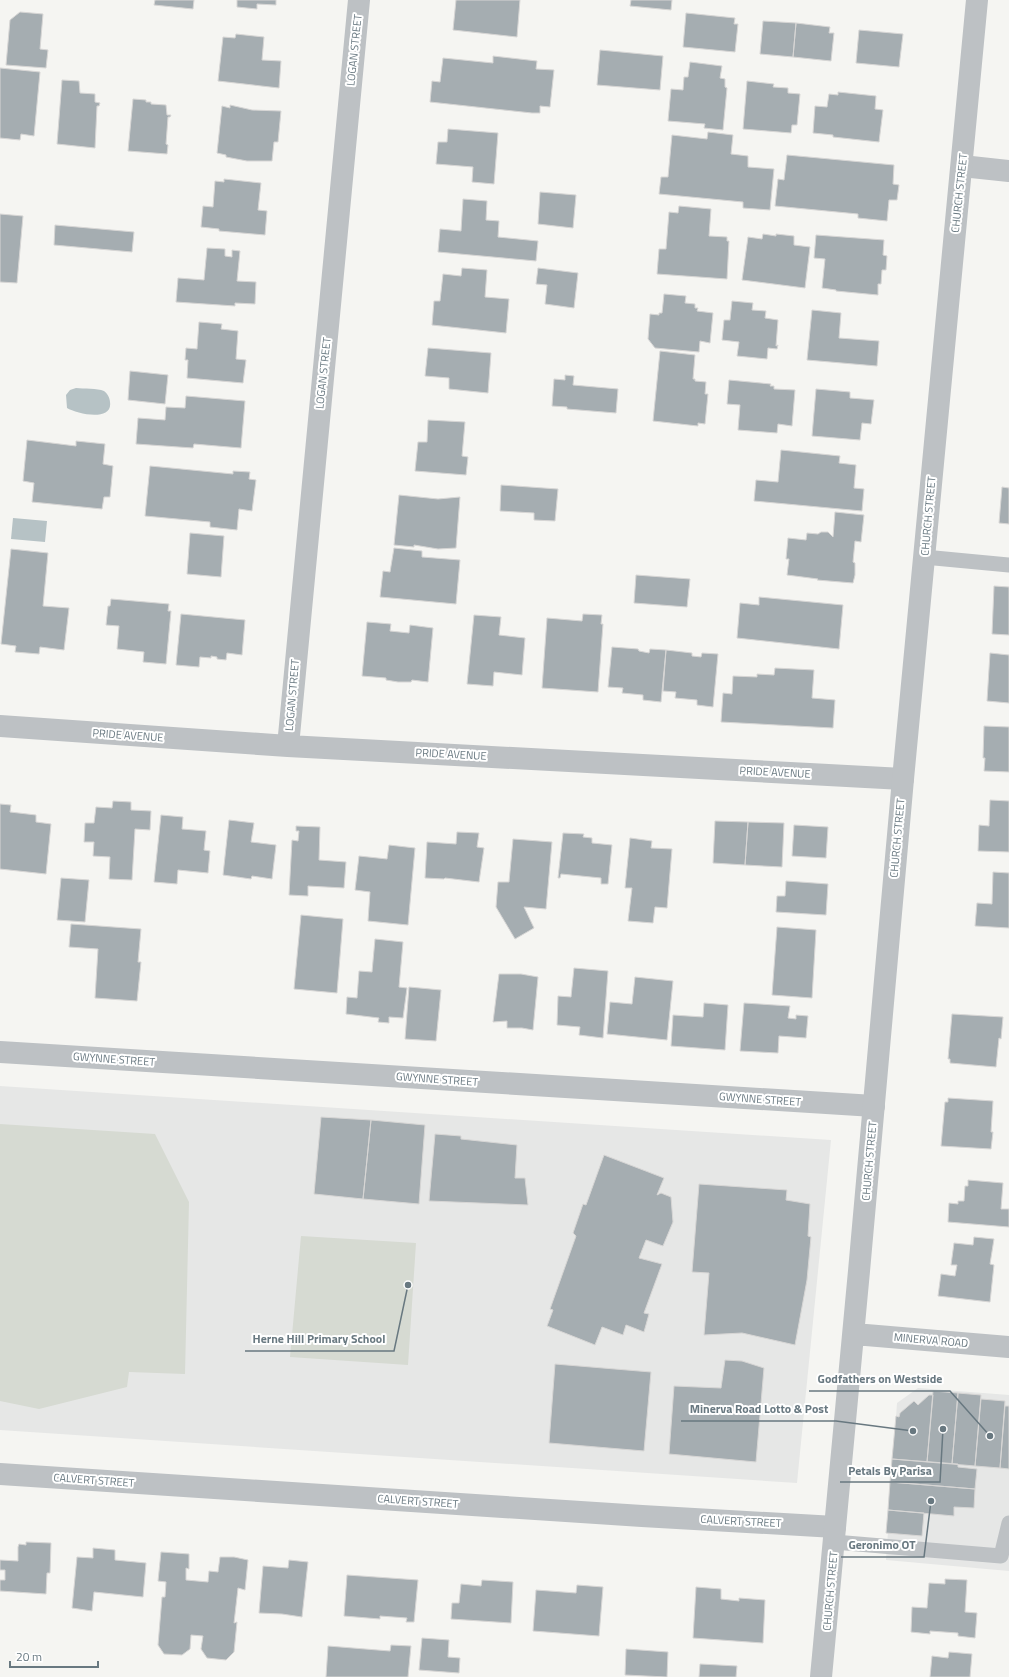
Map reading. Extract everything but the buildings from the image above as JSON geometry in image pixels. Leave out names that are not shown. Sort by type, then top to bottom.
[{"type":"street","name":"LOGAN STREET","points":[[288,746],[359,0]]},
{"type":"street","name":"CHURCH STREET","points":[[822,1677],[903,778],[977,0]]},
{"type":"street","points":[[962,166],[1009,170]]},
{"type":"street","name":"PRIDE AVENUE","points":[[0,726],[288,746],[903,778]]},
{"type":"street","name":"GWYNNE STREET","points":[[0,1052],[874,1106]]},
{"type":"street","name":"MINERVA ROAD","points":[[854,1334],[1009,1347]]},
{"type":"street","name":"CALVERT STREET","points":[[0,1474],[634,1516],[835,1535]]},
{"type":"lane","points":[[924,557],[1009,564]]},
{"type":"lane","points":[[835,1535],[1001,1556],[1009,1523]]},
{"type":"shaded area","points":[[76,388],[104,391],[110,402],[109,408],[106,412],[93,415],[67,408],[66,395],[70,390]]},
{"type":"shaded area","points":[[13,518],[47,521],[45,542],[11,539]]},
{"type":"shaded area","points":[[0,1086],[831,1140],[797,1483],[0,1430]]},
{"type":"shaded area","points":[[0,1124],[155,1134],[189,1202],[185,1374],[129,1372],[127,1387],[39,1409],[0,1401]]},
{"type":"shaded area","points":[[301,1236],[416,1243],[408,1365],[290,1357]]},
{"type":"shaded area","points":[[918,1388],[1009,1395],[1009,1571],[886,1560],[897,1403]]},
{"type":"place","name":"Herne Hill Primary School","points":[[408,1285]]},
{"type":"place","name":"Petals By Parisa","points":[[943,1429]]},
{"type":"place","name":"Minerva Road Lotto & Post","points":[[913,1431]]},
{"type":"place","name":"Godfathers on Westside","points":[[990,1436]]},
{"type":"place","name":"Geronimo OT","points":[[931,1501]]}]
